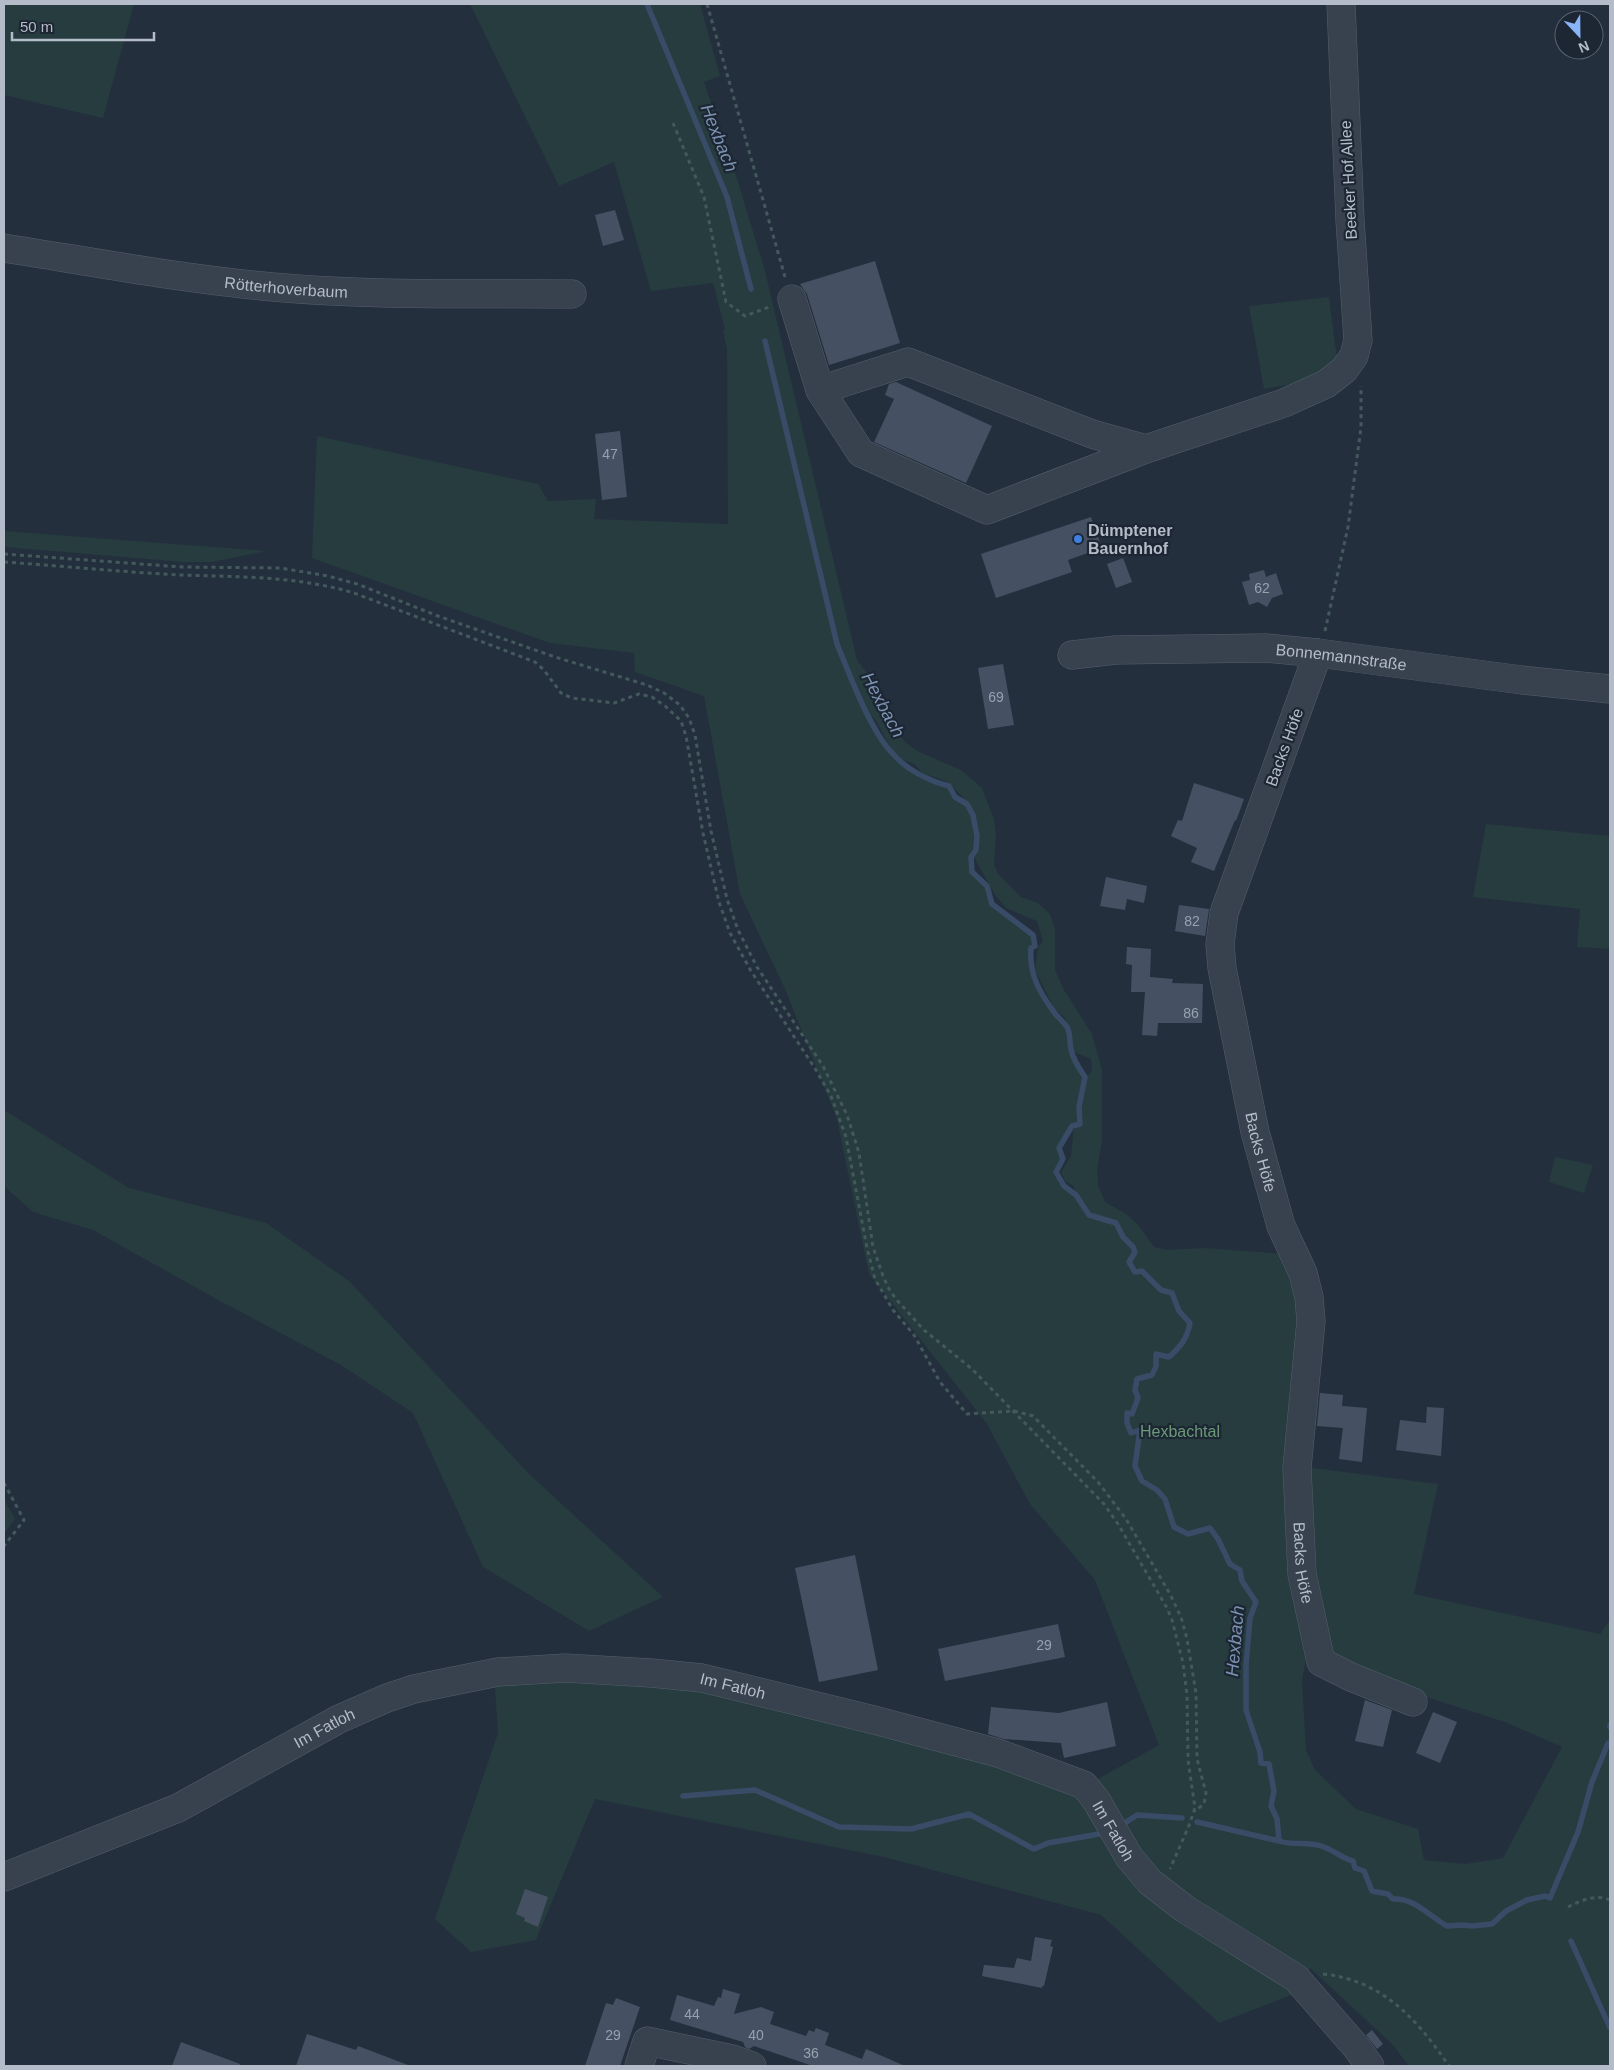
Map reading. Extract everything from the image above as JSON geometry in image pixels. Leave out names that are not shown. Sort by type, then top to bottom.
[{"type":"street","name":"Beeker Hof Allee","points":[[1341,4],[1349,210],[1358,340],[1354,356]]},
{"type":"street","name":"Rötterhoverbaum","points":[[4,248],[179,276],[273,287],[371,293],[572,294]]},
{"type":"street","points":[[792,299],[820,390],[861,453],[987,510],[1146,449],[1284,403],[1326,384],[1344,370],[1354,356]]},
{"type":"street","points":[[820,390],[908,362],[1092,434],[1146,449]]},
{"type":"street","name":"Bonnemannstraße","points":[[1072,656],[1116,650],[1266,648],[1610,689]]},
{"type":"street","name":"Backs Höfe","points":[[1318,653],[1224,913],[1220,944],[1222,968],[1254,1132],[1281,1226],[1303,1273],[1309,1297],[1311,1321],[1298,1468],[1302,1574],[1321,1662],[1351,1677],[1413,1702]]},
{"type":"street","name":"Im Fatloh","points":[[4,1877],[178,1808],[339,1719],[387,1698],[414,1689],[498,1672],[566,1668],[702,1678],[874,1720],[998,1753],[1084,1785],[1096,1800],[1139,1871],[1160,1890],[1191,1913],[1296,1978],[1357,2048],[1370,2066]]},
{"type":"street","points":[[643,2054],[732,2059],[752,2066]]},
{"type":"path","points":[[673,123],[704,198],[726,302],[745,316],[792,299],[707,4]]},
{"type":"path","points":[[1318,653],[1323,641],[1348,527],[1361,427],[1362,389],[1354,356]]},
{"type":"path","points":[[4,554],[182,567],[250,566],[314,572],[357,584],[438,616],[555,658],[647,685],[671,698],[686,712],[692,723],[711,831],[727,899],[738,930],[757,967],[823,1066],[848,1115],[859,1153],[873,1247],[883,1276],[896,1299],[924,1330],[972,1369],[1104,1504],[1118,1524],[1167,1608],[1178,1642],[1185,1679],[1188,1760],[1194,1811],[1160,1890]]},
{"type":"path","points":[[4,562],[180,575],[278,578],[326,584],[535,662],[544,670],[561,693],[572,698],[614,703],[639,694],[652,697],[682,721],[703,833],[719,902],[730,933],[755,978],[831,1096],[840,1118],[850,1156],[867,1248],[875,1279],[893,1310],[914,1335],[940,1382],[967,1414],[1014,1411],[1033,1416],[1112,1499],[1176,1605],[1187,1639],[1196,1693],[1197,1759],[1206,1793],[1204,1804],[1194,1811]]},
{"type":"path","points":[[4,1483],[24,1520],[4,1546]]},
{"type":"path","points":[[1568,1907],[1589,1898],[1601,1897],[1610,1900]]},
{"type":"path","points":[[1296,1978],[1319,1973],[1344,1976],[1375,1990],[1400,2006],[1410,2015],[1449,2066]]},
{"type":"green space","points":[[4,4],[134,4],[103,118],[4,95]]},
{"type":"green space","name":"Hexbachtal","points":[[470,4],[700,4],[720,76],[704,82],[738,182],[765,271],[857,660],[867,673],[904,741],[917,751],[961,770],[982,788],[994,819],[996,836],[994,864],[998,874],[1021,897],[1038,903],[1050,914],[1055,930],[1055,970],[1064,990],[1092,1034],[1102,1070],[1102,1141],[1097,1170],[1098,1185],[1105,1202],[1125,1213],[1139,1226],[1154,1247],[1166,1250],[1204,1248],[1286,1254],[1296,1273],[1309,1642],[1302,1681],[1306,1750],[1315,1770],[1356,1809],[1418,1829],[1424,1860],[1466,1864],[1503,1858],[1562,1747],[1505,1722],[1354,1674],[1327,1650],[1317,1622],[1305,1467],[1438,1484],[1414,1594],[1600,1634],[1610,1620],[1610,2066],[1409,2066],[1392,2044],[1310,1968],[1291,1995],[1219,2023],[1101,1915],[884,1857],[595,1799],[536,1940],[471,1952],[435,1919],[498,1733],[494,1674],[651,1674],[1087,1785],[1159,1745],[1095,1580],[1030,1504],[987,1424],[869,1274],[837,1119],[785,989],[740,894],[704,696],[635,672],[634,653],[550,643],[312,558],[317,436],[538,484],[548,501],[596,499],[594,519],[728,524],[727,350],[723,330],[725,329],[713,283],[651,291],[614,162],[559,186]],"holes":[[[871,715],[898,757],[914,764],[923,773],[949,783],[969,805],[956,798],[947,786],[909,768],[891,753]],[[974,857],[995,895],[1006,908],[1037,921],[1043,941],[1038,947],[1035,970],[1054,1008],[1064,1017],[1071,1030],[1070,1033],[1066,1024],[1054,1014],[1032,978],[1032,932],[998,912],[989,887],[972,874]],[[1070,1047],[1074,1052],[1091,1059],[1092,1071],[1086,1077],[1075,1065]],[[1074,1124],[1071,1156],[1061,1172],[1065,1181],[1074,1186],[1075,1195],[1064,1185],[1058,1173],[1062,1160],[1058,1148],[1071,1125]]]},
{"type":"green space","points":[[1329,297],[1337,359],[1308,381],[1264,389],[1249,306]]},
{"type":"green space","points":[[4,531],[266,551],[212,562],[183,562],[4,547]]},
{"type":"green space","points":[[1486,824],[1610,836],[1610,949],[1577,947],[1580,909],[1473,897]]},
{"type":"green space","points":[[4,1110],[129,1188],[266,1223],[349,1281],[530,1475],[663,1597],[589,1631],[483,1567],[413,1413],[341,1365],[220,1301],[93,1230],[33,1212],[4,1186]]},
{"type":"green space","points":[[1555,1157],[1593,1165],[1584,1193],[1549,1182]]},
{"type":"green space","points":[[4,1499],[15,1519],[4,1534]]},
{"type":"building","points":[[615,210],[624,240],[603,246],[595,215]]},
{"type":"building","points":[[875,261],[900,343],[829,365],[807,294],[800,284]]},
{"type":"building","points":[[896,382],[992,426],[966,483],[874,442],[894,399],[885,395],[889,384]]},
{"type":"building","points":[[620,431],[627,497],[602,500],[595,434]]},
{"type":"building","points":[[1091,517],[1102,548],[1068,560],[1072,572],[996,598],[981,554]]},
{"type":"building","points":[[1123,558],[1132,582],[1116,588],[1107,564]]},
{"type":"building","points":[[1264,570],[1266,577],[1276,573],[1283,594],[1272,598],[1267,607],[1258,602],[1249,605],[1242,582],[1250,580],[1249,574]]},
{"type":"building","points":[[1003,664],[1014,725],[988,729],[978,668]]},
{"type":"building","points":[[1194,783],[1244,799],[1214,871],[1191,862],[1197,848],[1171,836],[1178,820],[1182,821]]},
{"type":"building","points":[[1106,877],[1147,886],[1144,903],[1127,899],[1125,910],[1100,906]]},
{"type":"building","points":[[1179,905],[1209,909],[1205,936],[1175,931]]},
{"type":"building","points":[[1127,947],[1151,949],[1150,977],[1173,979],[1172,983],[1203,984],[1202,1023],[1158,1023],[1157,1036],[1142,1035],[1145,992],[1131,992],[1132,965],[1126,964]]},
{"type":"building","points":[[1320,1393],[1343,1395],[1342,1406],[1367,1408],[1362,1462],[1339,1459],[1343,1428],[1317,1426]]},
{"type":"building","points":[[1427,1407],[1444,1408],[1441,1456],[1396,1450],[1400,1420],[1426,1423]]},
{"type":"building","points":[[855,1555],[878,1670],[819,1682],[795,1568]]},
{"type":"building","points":[[1058,1624],[1065,1657],[945,1681],[938,1649]]},
{"type":"building","points":[[1365,1700],[1392,1710],[1383,1747],[1355,1741]]},
{"type":"building","points":[[1107,1702],[1116,1746],[1064,1758],[1061,1743],[1004,1739],[988,1734],[991,1707],[1059,1713]]},
{"type":"building","points":[[1433,1712],[1457,1722],[1440,1763],[1416,1753]]},
{"type":"building","points":[[525,1889],[548,1897],[538,1927],[524,1921],[525,1918],[516,1914]]},
{"type":"building","points":[[1035,1937],[1052,1940],[1050,1946],[1053,1947],[1042,1988],[982,1976],[984,1965],[1014,1968],[1017,1958],[1031,1961]]},
{"type":"building","points":[[723,1989],[740,1994],[734,2014],[761,2007],[774,2012],[770,2024],[806,2036],[809,2030],[814,2032],[816,2028],[829,2033],[825,2045],[862,2059],[866,2049],[905,2066],[813,2066],[754,2046],[749,2049],[745,2047],[743,2042],[670,2020],[677,1995],[714,2006],[718,1997],[721,1998]]},
{"type":"building","points":[[616,1998],[640,2007],[620,2066],[585,2066],[606,2003],[613,2005]]},
{"type":"building","points":[[1372,2030],[1383,2044],[1377,2049],[1366,2035]]},
{"type":"building","points":[[307,2034],[356,2050],[358,2046],[408,2065],[296,2066]]},
{"type":"building","points":[[181,2042],[240,2064],[240,2066],[172,2066]]},
{"type":"waterway","name":"Hexbach","points":[[647,4],[727,197],[751,289]]},
{"type":"waterway","name":"Hexbach","points":[[765,341],[837,644],[854,686],[876,731],[893,754],[919,774],[949,786],[955,797],[967,804],[973,815],[977,836],[976,850],[971,857],[972,872],[987,886],[992,904],[1033,935],[1035,946],[1031,948],[1033,974],[1049,1005],[1067,1027],[1073,1057],[1085,1077],[1079,1107],[1080,1124],[1072,1126],[1059,1148],[1063,1159],[1056,1172],[1064,1186],[1076,1195],[1089,1215],[1116,1223],[1123,1237],[1133,1247],[1135,1252],[1129,1262],[1135,1272],[1142,1271],[1161,1290],[1172,1293],[1179,1311],[1190,1323],[1185,1338],[1177,1349],[1169,1357],[1156,1354],[1156,1366],[1152,1375],[1137,1379],[1135,1390],[1138,1398],[1132,1414],[1127,1413],[1127,1423],[1131,1433],[1140,1430],[1135,1466],[1142,1481],[1157,1490],[1165,1499],[1174,1527],[1188,1534],[1210,1528],[1218,1539],[1230,1564],[1240,1570],[1242,1581],[1256,1602],[1250,1618],[1246,1665],[1246,1710],[1260,1752],[1261,1763],[1269,1764],[1274,1791],[1271,1806],[1277,1819],[1279,1841],[1319,1845],[1353,1861],[1355,1868],[1364,1871],[1372,1891],[1388,1894],[1393,1899],[1401,1899],[1415,1904],[1447,1926],[1492,1924],[1506,1911],[1527,1900],[1545,1896],[1550,1898],[1578,1832],[1592,1782],[1608,1743]]},
{"type":"waterway","points":[[683,1796],[755,1790],[839,1827],[911,1829],[969,1814],[1034,1849],[1048,1843],[1105,1833]]},
{"type":"waterway","points":[[1122,1825],[1137,1815],[1182,1818]]},
{"type":"waterway","points":[[1197,1822],[1279,1841]]},
{"type":"waterway","name":"Hexbach","points":[[1571,1941],[1610,2028]]},
{"type":"place","name":"Dümptener Bauernhof","points":[[1078,539]]}]
